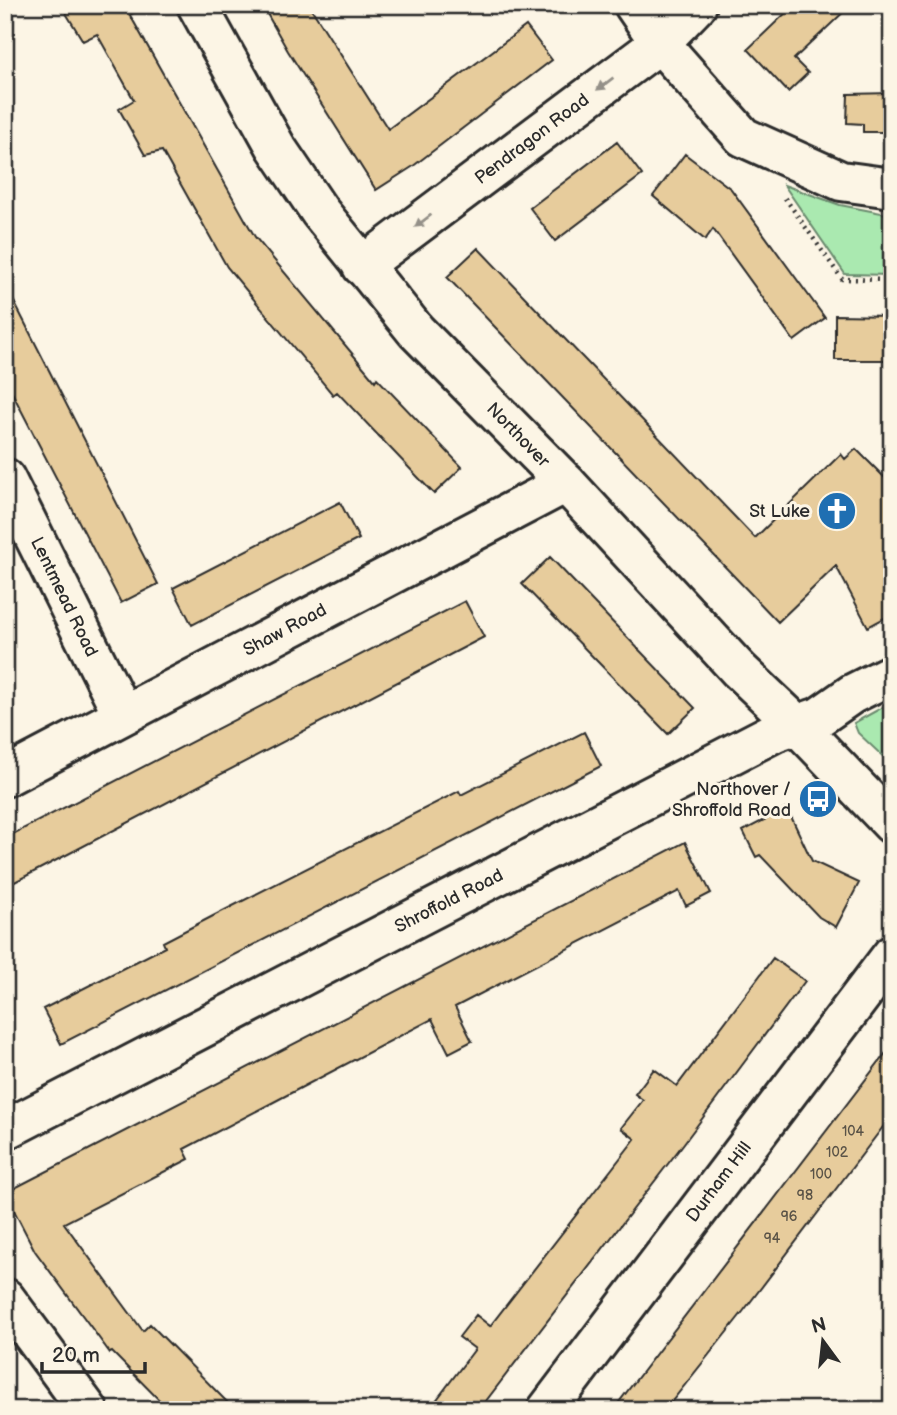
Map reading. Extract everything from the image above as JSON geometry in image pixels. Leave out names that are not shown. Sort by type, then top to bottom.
[{"type":"street","name":"Northover","points":[[197,5],[276,147],[320,212],[416,331],[566,483],[739,670],[797,725],[892,824]]},
{"type":"street","points":[[634,5],[660,43],[743,137],[841,181],[892,188]]},
{"type":"street","name":"Pendragon Road","points":[[362,266],[660,43],[697,5]]},
{"type":"street","name":"Lentmead Road","points":[[5,478],[123,715]]},
{"type":"street","name":"Shaw Road","points":[[5,777],[566,483]]},
{"type":"street","name":"Shroffold Road","points":[[5,1130],[775,732],[819,717],[852,694],[892,674]]},
{"type":"street","name":"Durham Hill","points":[[547,1410],[892,955]]},
{"type":"street","points":[[5,1298],[88,1410]]},
{"type":"path","points":[[781,192],[842,279],[892,280]]},
{"type":"green space","points":[[784,185],[840,205],[892,215],[892,275],[845,274]]},
{"type":"green space","points":[[892,702],[892,765],[858,733],[854,723]]},
{"type":"building","points":[[61,5],[147,5],[130,15],[255,237],[375,381],[377,378],[462,467],[434,494],[337,392],[333,395],[227,267],[162,151],[145,155],[119,109],[134,100],[97,34],[83,41]]},
{"type":"building","points":[[262,5],[309,5],[388,129],[526,26],[552,60],[412,167],[376,190]]},
{"type":"building","points":[[794,5],[851,5],[794,59],[808,73],[788,92],[748,49]]},
{"type":"building","points":[[892,93],[892,132],[863,132],[863,124],[847,123],[848,94]]},
{"type":"building","points":[[617,142],[642,175],[555,241],[530,208]]},
{"type":"building","points":[[685,154],[731,189],[825,318],[794,341],[713,229],[705,240],[653,196]]},
{"type":"building","points":[[478,248],[755,538],[841,454],[845,459],[856,449],[892,485],[892,614],[868,627],[836,566],[778,622],[447,277]]},
{"type":"building","points":[[5,284],[158,584],[121,603],[5,379]]},
{"type":"building","points":[[835,315],[892,316],[892,360],[835,360]]},
{"type":"building","points":[[340,502],[359,539],[192,625],[173,588]]},
{"type":"building","points":[[550,557],[695,708],[668,734],[522,584]]},
{"type":"building","points":[[465,601],[484,637],[5,887],[5,838]]},
{"type":"building","points":[[584,732],[601,766],[61,1044],[43,1009],[165,947],[163,942],[215,915],[459,791],[461,795]]},
{"type":"building","points":[[787,808],[812,861],[859,883],[836,927],[819,917],[760,855],[756,857],[743,831]]},
{"type":"building","points":[[685,842],[711,893],[686,906],[679,891],[455,1007],[472,1041],[449,1053],[432,1019],[184,1149],[189,1159],[64,1223],[143,1331],[150,1324],[235,1410],[169,1410],[112,1352],[110,1353],[35,1251],[5,1193]]},
{"type":"building","points":[[773,958],[805,981],[684,1143],[479,1410],[429,1410],[475,1349],[459,1337],[476,1315],[490,1326],[635,1139],[621,1128],[643,1100],[635,1094],[654,1069],[677,1086]]},
{"type":"building","points":[[892,1045],[892,1115],[742,1313],[665,1410],[613,1410]]},
{"type":"place","name":"St Luke","points":[[837,511]]},
{"type":"place","name":"Northover / Shroffold Road","points":[[818,799]]}]
